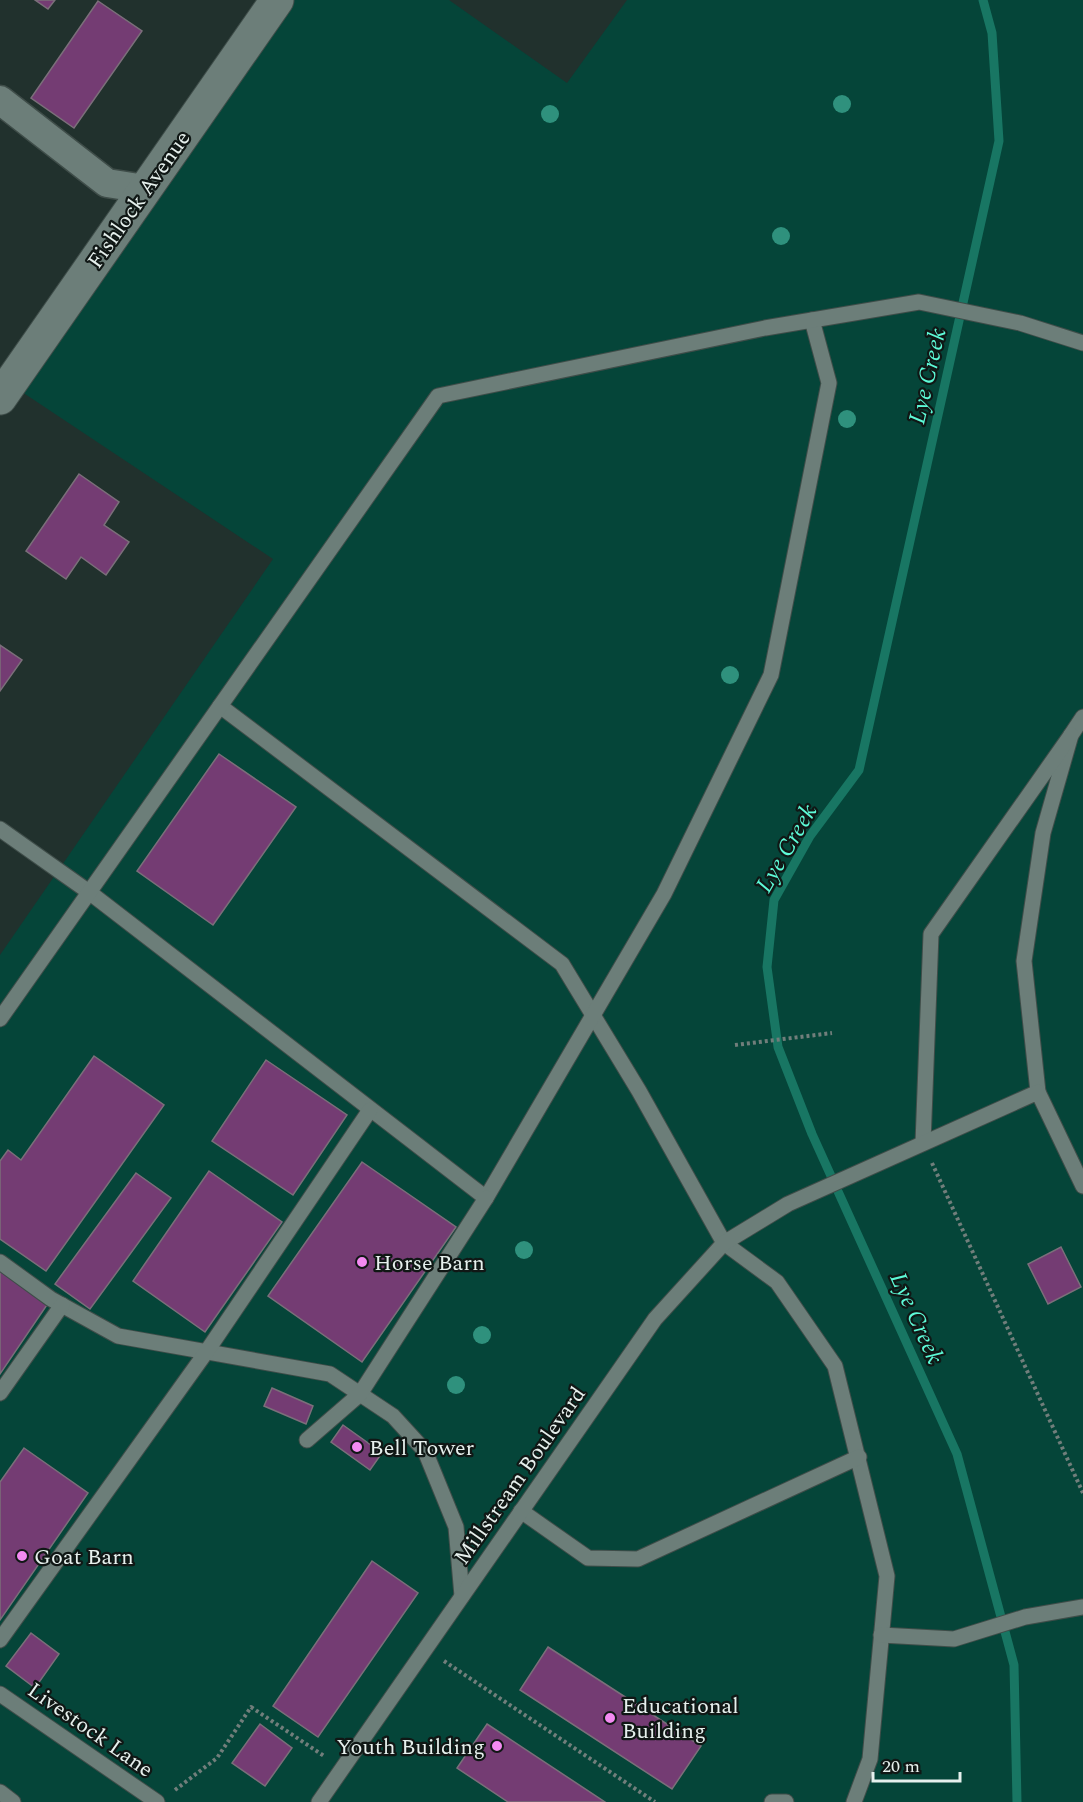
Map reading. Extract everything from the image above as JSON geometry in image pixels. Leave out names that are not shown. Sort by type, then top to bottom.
[{"type":"street","name":"Fishlock Avenue","points":[[0,398],[277,0]]},
{"type":"street","points":[[0,100],[107,183],[144,189]]},
{"type":"lane","points":[[0,1019],[438,396],[812,320],[919,302],[1020,323],[1083,343]]},
{"type":"lane","points":[[307,1440],[360,1394],[486,1198],[664,894],[771,675],[829,383],[812,320]]},
{"type":"lane","points":[[220,706],[562,964],[724,1243],[777,1282],[835,1366],[887,1576],[870,1759],[854,1802]]},
{"type":"lane","points":[[923,1143],[931,934],[1083,717]]},
{"type":"lane","points":[[1071,735],[1043,833],[1024,961],[1038,1092],[1083,1186]]},
{"type":"lane","points":[[0,829],[89,892],[486,1198]]},
{"type":"lane","name":"Millstream Boulevard","points":[[319,1802],[655,1319],[724,1243],[788,1204],[1038,1092]]},
{"type":"lane","points":[[0,1640],[207,1351],[370,1110]]},
{"type":"lane","points":[[0,1262],[62,1305],[118,1336],[330,1374],[393,1416],[425,1451],[456,1527],[462,1596]]},
{"type":"lane","points":[[0,1393],[62,1305]]},
{"type":"lane","points":[[521,1511],[588,1558],[638,1559],[859,1456]]},
{"type":"lane","points":[[881,1635],[954,1639],[1025,1617],[1083,1607]]},
{"type":"lane","name":"Livestock Lane","points":[[0,1694],[164,1798]]},
{"type":"lane","points":[[0,1792],[13,1802]]},
{"type":"lane","points":[[772,1802],[786,1802]]},
{"type":"path","points":[[735,1045],[832,1033]]},
{"type":"path","points":[[923,1143],[1083,1492]]},
{"type":"path","points":[[426,1649],[655,1802]]},
{"type":"path","points":[[164,1798],[217,1758],[251,1707],[343,1768]]},
{"type":"green space","points":[[280,0],[449,0],[567,83],[627,0],[1083,0],[1083,1802],[0,1802],[0,955],[273,559],[10,384]]},
{"type":"building","points":[[35,0],[55,0],[48,9]]},
{"type":"building","points":[[98,1],[142,31],[74,128],[31,98]]},
{"type":"building","points":[[79,474],[119,502],[104,525],[129,542],[106,575],[81,557],[66,579],[26,551]]},
{"type":"building","points":[[0,645],[22,660],[0,691]]},
{"type":"building","points":[[219,754],[296,807],[213,925],[137,871]]},
{"type":"building","points":[[94,1056],[164,1105],[46,1271],[0,1239],[0,1161],[8,1150],[21,1160]]},
{"type":"building","points":[[266,1060],[347,1115],[293,1195],[212,1141]]},
{"type":"building","name":"Horse Barn","points":[[362,1162],[456,1227],[362,1362],[268,1296]]},
{"type":"building","points":[[209,1171],[282,1222],[205,1332],[133,1281]]},
{"type":"building","points":[[136,1173],[171,1198],[90,1309],[55,1284]]},
{"type":"building","points":[[1061,1247],[1081,1287],[1048,1304],[1028,1264]]},
{"type":"building","points":[[0,1265],[51,1299],[0,1374]]},
{"type":"building","points":[[272,1388],[313,1406],[306,1424],[264,1406]]},
{"type":"building","name":"Bell Tower","points":[[343,1425],[382,1453],[370,1470],[331,1442]]},
{"type":"building","name":"Goat Barn","points":[[24,1448],[88,1493],[0,1620],[0,1482]]},
{"type":"building","points":[[372,1561],[418,1593],[318,1737],[273,1706]]},
{"type":"building","points":[[31,1633],[59,1654],[35,1688],[6,1666]]},
{"type":"building","name":"Educational Building","points":[[548,1647],[701,1746],[672,1789],[520,1690]]},
{"type":"building","points":[[260,1724],[292,1748],[265,1786],[232,1763]]},
{"type":"building","name":"Youth Building","points":[[487,1724],[605,1802],[508,1802],[457,1768]]},
{"type":"waterway","name":"Lye Creek","points":[[983,0],[992,33],[999,141],[859,770],[810,836],[774,900],[767,967],[778,1047],[812,1134],[957,1454],[1014,1665],[1017,1802]]},
{"type":"place","name":"Horse Barn","points":[[362,1262]]},
{"type":"place","name":"Bell Tower","points":[[357,1447]]},
{"type":"place","name":"Goat Barn","points":[[22,1556]]},
{"type":"place","name":"Educational Building","points":[[610,1718]]},
{"type":"place","name":"Youth Building","points":[[497,1746]]}]
